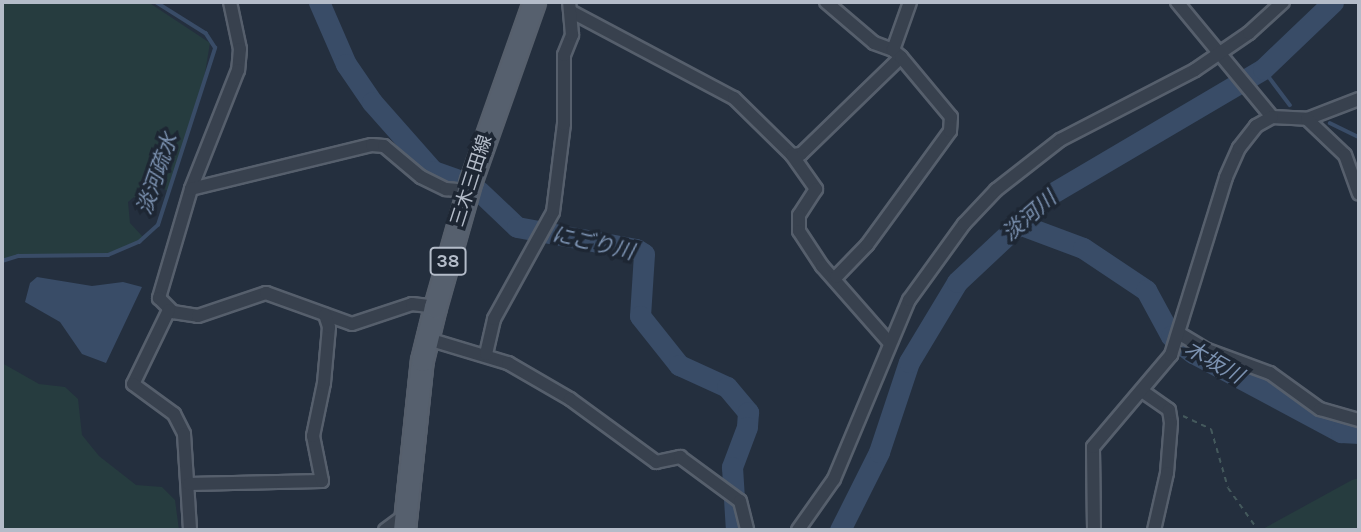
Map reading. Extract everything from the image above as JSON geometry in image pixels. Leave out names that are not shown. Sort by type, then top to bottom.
[{"type":"main road","name":"三木三田線","points":[[405,523],[428,339],[435,307],[468,191],[534,2]]},
{"type":"street","points":[[230,2],[240,49],[238,70],[191,189],[161,283],[159,298],[169,310],[198,316],[266,293],[325,315],[362,323],[412,304],[435,307]]},
{"type":"street","points":[[826,2],[874,43],[897,53],[951,117],[950,131],[867,245],[836,277]]},
{"type":"street","points":[[792,156],[801,154],[897,53],[910,2]]},
{"type":"street","points":[[1177,2],[1270,115],[1307,119],[1359,99]]},
{"type":"street","points":[[798,530],[834,480],[888,341],[939,254],[996,190],[1060,140],[1220,55],[1283,2]]},
{"type":"street","points":[[486,354],[494,319],[553,212],[564,124],[564,55],[571,7],[734,98],[792,156],[816,189],[799,215],[799,231],[822,266],[836,277],[888,341]]},
{"type":"street","points":[[1094,530],[1093,447],[1175,348],[1226,177],[1247,137],[1270,115]]},
{"type":"street","points":[[1307,119],[1345,156],[1359,194]]},
{"type":"street","points":[[191,189],[372,145],[384,146],[421,177],[446,189],[468,191]]},
{"type":"street","points":[[169,310],[133,384],[174,415],[184,434],[190,530]]},
{"type":"street","points":[[189,484],[322,481],[313,436],[324,383],[328,327],[325,315]]},
{"type":"street","points":[[1180,334],[1207,350],[1270,373],[1320,409],[1359,421]]},
{"type":"street","points":[[428,339],[486,354],[570,399],[656,462],[680,457],[740,501],[747,530]]},
{"type":"street","points":[[1142,391],[1169,410],[1167,472],[1154,530]]},
{"type":"street","points":[[385,530],[405,523]]},
{"type":"path","points":[[1169,410],[1211,429],[1228,488],[1258,530]]},
{"type":"green space","points":[[2,2],[148,2],[210,43],[204,79],[169,192],[154,183],[145,203],[134,197],[128,202],[130,223],[143,237],[133,244],[103,255],[23,254],[2,259]]},
{"type":"green space","points":[[2,363],[39,384],[65,387],[78,399],[82,435],[99,456],[136,485],[162,487],[175,500],[179,530],[2,530]]},
{"type":"green space","points":[[1359,478],[1359,530],[1261,530],[1352,480]]},
{"type":"water","points":[[37,277],[92,286],[123,282],[142,287],[106,363],[82,354],[60,322],[25,302],[30,283]]},
{"type":"waterway","name":"淡河疏水","points":[[2,261],[18,256],[108,255],[139,242],[158,225],[215,48],[206,34],[155,2]]},
{"type":"waterway","name":"にごり川","points":[[319,2],[346,64],[372,102],[433,171],[456,179]]},
{"type":"waterway","name":"淡河川","points":[[840,530],[879,452],[909,362],[957,282],[1051,194],[1263,69],[1333,2]]},
{"type":"waterway","points":[[1263,69],[1290,105]]},
{"type":"waterway","points":[[1330,123],[1359,137]]},
{"type":"waterway","name":"にごり川","points":[[479,191],[517,227],[636,249],[644,254],[640,316],[679,365],[727,387],[748,412],[747,427],[732,467],[736,530]]},
{"type":"waterway","name":"木坂川","points":[[1019,224],[1083,248],[1146,290],[1171,336],[1193,353],[1341,432],[1359,433]]}]
